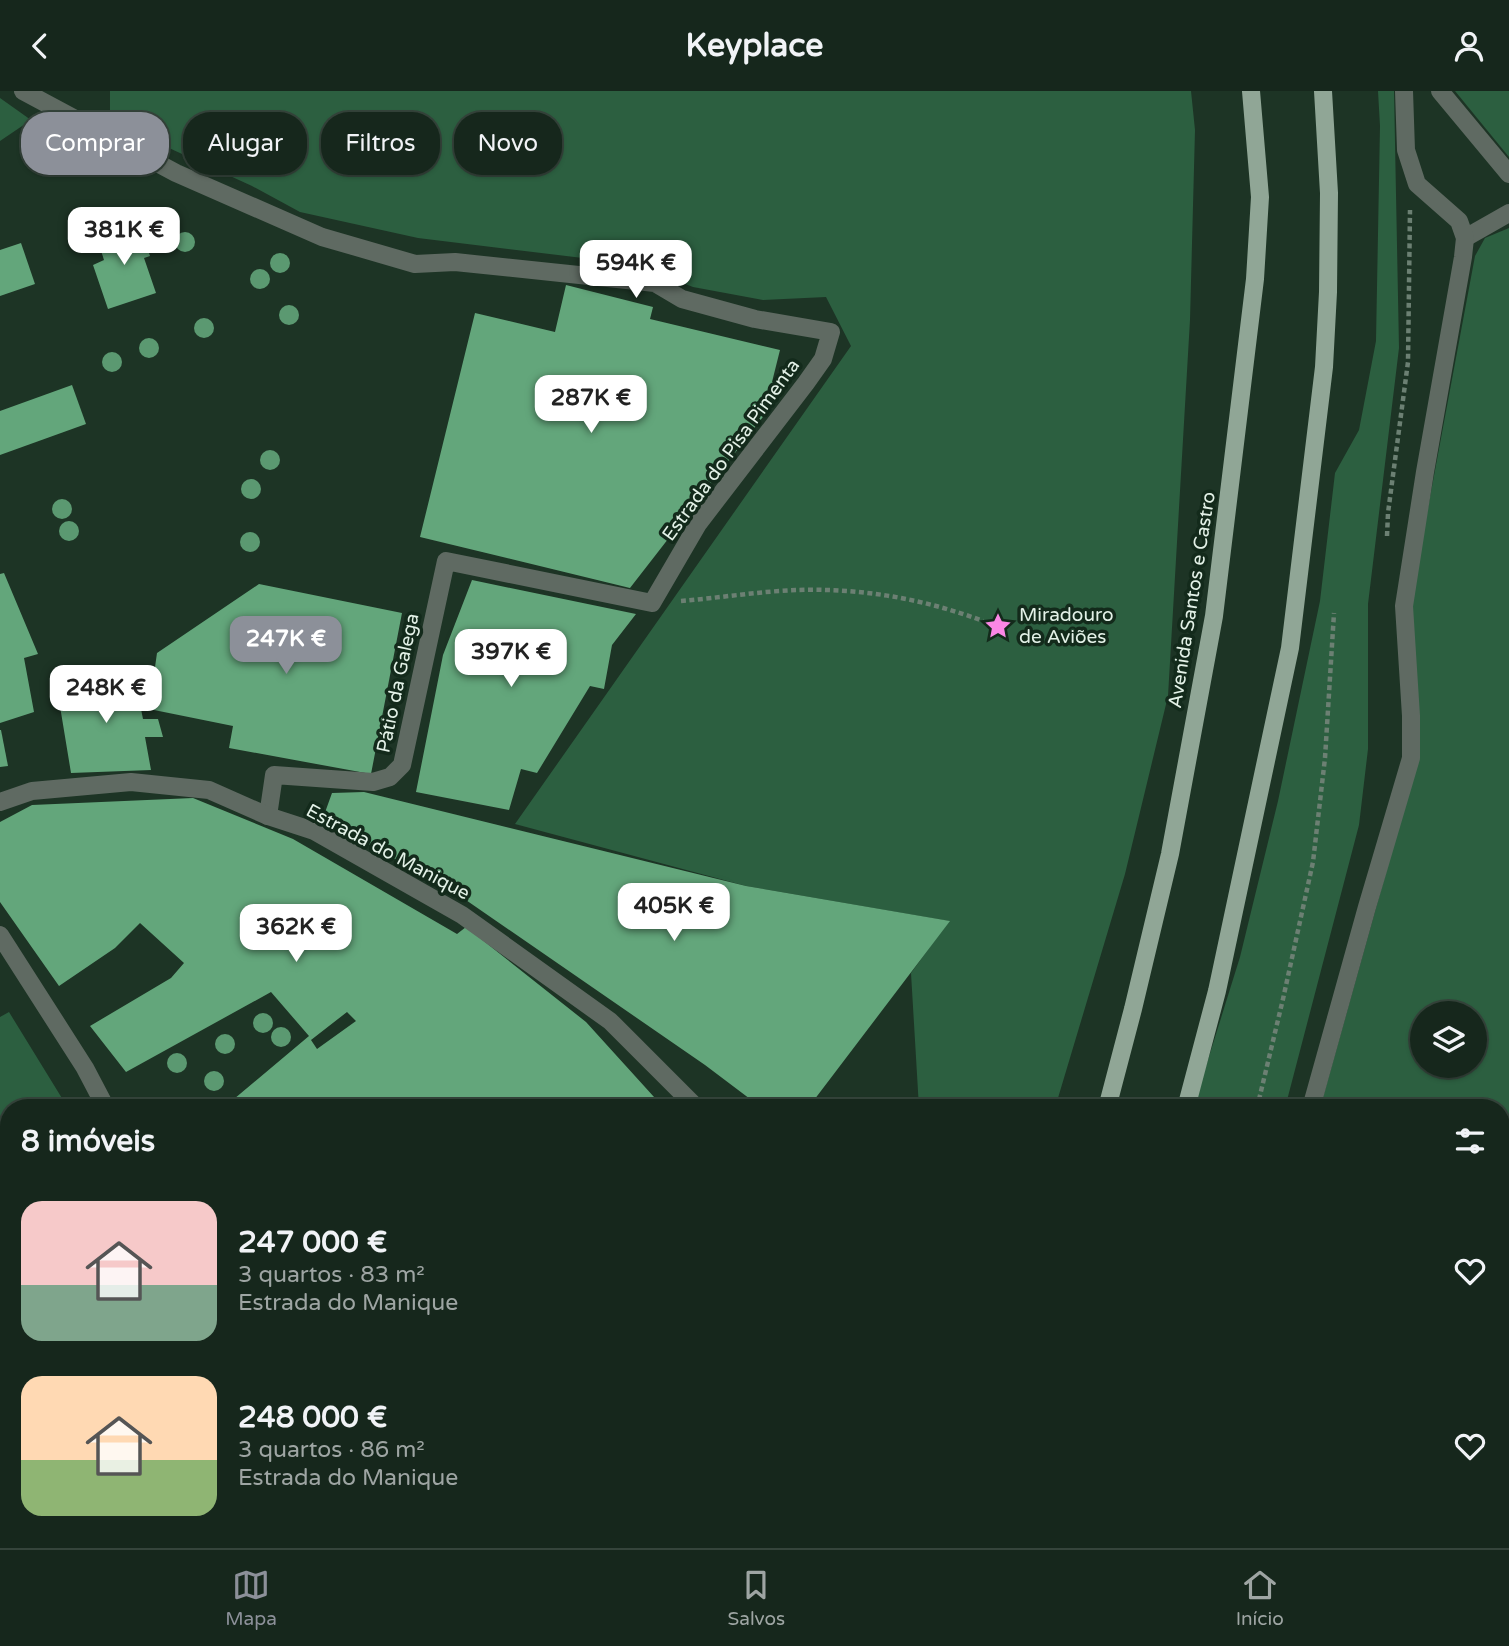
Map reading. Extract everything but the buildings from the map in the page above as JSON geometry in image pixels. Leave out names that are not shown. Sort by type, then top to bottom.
[{"type":"main road","name":"Avenida Santos e Castro","points":[[1109,1099],[1170,854],[1214,617],[1255,279],[1260,198],[1251,91]]},
{"type":"main road","points":[[1188,1099],[1217,991],[1290,648],[1324,367],[1329,193],[1323,91]]},
{"type":"street","name":"Estrada do Pisa Pimenta","points":[[23,91],[176,173],[335,241],[415,264],[455,262],[655,283],[682,299],[755,319],[831,332],[823,359],[698,524],[652,603]]},
{"type":"street","points":[[1314,1099],[1411,758],[1404,606],[1464,257],[1465,238],[1459,221],[1417,184],[1406,150],[1404,91]]},
{"type":"street","points":[[1440,91],[1509,174]]},
{"type":"street","points":[[1465,238],[1509,213]]},
{"type":"street","name":"Pátio da Galega","points":[[268,816],[274,775],[373,782],[390,778],[402,765],[446,561],[652,603]]},
{"type":"street","name":"Estrada do Manique","points":[[0,801],[32,791],[131,782],[209,790],[268,816],[314,831],[462,915],[610,1021],[688,1099]]},
{"type":"street","points":[[0,935],[85,1068],[101,1099]]},
{"type":"path","points":[[1387,539],[1408,362],[1410,192],[1417,184]]},
{"type":"path","points":[[652,603],[799,590],[880,594],[950,609],[983,621]]},
{"type":"path","points":[[1259,1099],[1313,862],[1325,758],[1334,613]]},
{"type":"green space","points":[[110,91],[1191,91],[1195,130],[1190,320],[1168,696],[1125,874],[1058,1099],[918,1099],[911,973],[949,921],[746,886],[515,824],[851,346],[826,297],[763,300],[693,287],[632,264],[418,238],[300,212],[228,175],[307,175],[307,112],[183,112],[183,154],[169,148],[169,112],[110,112]]},
{"type":"green space","points":[[1378,91],[1394,91],[1399,348],[1368,604],[1368,749],[1359,825],[1287,1099],[1196,1099],[1240,957],[1278,801],[1320,601],[1335,473],[1359,430],[1376,341],[1380,126]]},
{"type":"green space","points":[[1455,91],[1509,91],[1509,157]]},
{"type":"green space","points":[[0,98],[21,113],[21,127],[0,141]]},
{"type":"green space","points":[[1509,228],[1509,1099],[1323,1099],[1418,758],[1411,599],[1475,256],[1485,238]]},
{"type":"green space","points":[[9,1012],[62,1099],[0,1099],[0,1017]]},
{"type":"place","name":"Miradouro de Aviões","points":[[998,626]]}]
